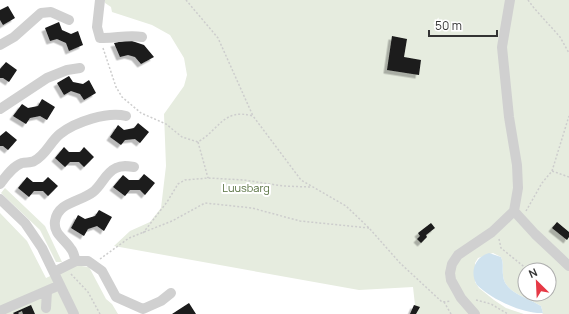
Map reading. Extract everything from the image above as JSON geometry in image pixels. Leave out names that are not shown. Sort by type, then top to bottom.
[{"type":"street","points":[[475,314],[461,298],[451,280],[450,273],[452,264],[458,255],[492,232],[514,211],[518,188],[517,165],[509,117],[502,47],[510,0]]},
{"type":"street","points":[[100,4],[97,27],[100,38],[109,39],[131,35],[142,37]]},
{"type":"street","points":[[0,45],[14,37],[41,13],[51,12],[69,20]]},
{"type":"street","points":[[0,109],[47,78],[67,70],[80,68]]},
{"type":"street","points":[[0,184],[12,169],[22,163],[34,162],[60,134],[88,120],[119,114],[126,116]]},
{"type":"street","points":[[76,261],[72,249],[62,240],[55,228],[55,219],[60,210],[69,203],[82,199],[94,192],[108,174],[117,168],[125,166],[134,167]]},
{"type":"street","points":[[0,199],[25,223],[42,248],[74,314]]},
{"type":"street","points":[[514,211],[535,234],[569,266]]},
{"type":"street","points":[[54,272],[76,261],[88,261],[102,271],[116,297],[143,309],[161,302],[171,292]]},
{"type":"street","points":[[0,311],[60,285]]},
{"type":"street","points":[[46,308],[47,291]]},
{"type":"path","points":[[186,0],[218,38],[253,116],[301,180],[346,206],[369,228],[400,263],[444,302],[452,314]]},
{"type":"path","points":[[528,0],[560,37],[569,53]]},
{"type":"path","points":[[100,38],[110,74],[122,97],[141,113],[166,124],[182,137],[198,142],[207,137],[223,121],[234,114],[243,113],[253,116]]},
{"type":"path","points":[[522,218],[542,183],[552,171],[569,116]]},
{"type":"path","points":[[198,142],[208,178]]},
{"type":"path","points":[[552,171],[569,177]]},
{"type":"path","points":[[142,233],[168,202],[178,184],[185,180],[208,178],[244,180],[283,186],[312,187]]},
{"type":"path","points":[[88,261],[103,258],[129,238],[172,221],[206,203],[252,208],[300,221],[369,228]]},
{"type":"path","points":[[492,232],[499,238],[501,248],[518,262]]},
{"type":"path","points":[[65,266],[88,292],[100,314]]},
{"type":"path","points":[[444,302],[461,298],[491,304],[508,314]]},
{"type":"green space","name":"Luusbarg","points":[[105,0],[569,0],[569,314],[542,314],[541,306],[533,302],[557,302],[557,262],[517,262],[517,294],[512,291],[504,281],[501,257],[493,253],[478,258],[475,263],[475,282],[479,288],[506,308],[524,314],[416,314],[413,287],[359,290],[114,246],[130,231],[150,222],[161,208],[166,166],[164,114],[184,86],[187,75],[184,58],[170,35],[152,25],[112,12],[111,7],[105,3]]},
{"type":"green space","points":[[5,188],[45,226],[62,262],[56,262],[40,230],[1,193]]},
{"type":"green space","points":[[0,213],[27,241],[46,278],[74,265],[89,267],[106,299],[112,304],[118,314],[0,314]]},
{"type":"water","points":[[489,253],[501,257],[504,281],[512,291],[517,294],[517,302],[533,302],[541,306],[543,313],[526,311],[508,305],[490,295],[477,285],[474,270],[477,261]]},
{"type":"building","points":[[8,6],[15,18],[3,25],[0,20],[0,10]]},
{"type":"building","points":[[59,22],[62,30],[71,34],[78,31],[83,45],[69,51],[66,43],[57,39],[50,41],[45,28]]},
{"type":"building","points":[[392,36],[407,39],[404,57],[421,60],[419,75],[387,70]]},
{"type":"building","points":[[129,40],[144,45],[154,57],[141,64],[135,57],[128,55],[120,57],[114,43]]},
{"type":"building","points":[[6,62],[17,70],[9,82],[3,78],[0,78],[0,69]]},
{"type":"building","points":[[69,76],[73,82],[83,84],[89,80],[96,93],[84,100],[80,94],[71,91],[64,95],[57,83]]},
{"type":"building","points":[[42,99],[55,107],[47,120],[40,116],[30,118],[26,124],[13,116],[22,104],[28,108],[38,106]]},
{"type":"building","points":[[138,123],[149,132],[140,143],[135,139],[125,140],[121,145],[110,137],[118,125],[124,130],[134,128]]},
{"type":"building","points":[[6,131],[17,140],[8,150],[3,146],[0,146],[0,136]]},
{"type":"building","points":[[64,147],[69,152],[80,152],[84,147],[94,157],[84,167],[79,162],[70,162],[65,167],[55,158]]},
{"type":"building","points":[[144,174],[155,183],[145,195],[140,190],[130,190],[125,196],[113,187],[123,175],[129,180],[139,180]]},
{"type":"building","points":[[27,177],[33,182],[43,182],[48,177],[58,186],[48,196],[43,191],[34,191],[29,197],[18,188]]},
{"type":"building","points":[[99,210],[112,217],[104,231],[97,226],[88,229],[84,236],[71,228],[78,215],[85,219],[95,216]]},
{"type":"building","points":[[557,222],[569,232],[569,237],[567,240],[552,228]]},
{"type":"building","points":[[431,223],[435,228],[426,235],[427,237],[421,243],[417,239],[420,236],[418,233]]},
{"type":"building","points":[[189,303],[196,314],[172,314]]},
{"type":"building","points":[[31,305],[35,314],[23,314],[22,311],[18,313],[19,314],[13,313]]},
{"type":"building","points":[[414,305],[420,307],[416,314],[410,314]]}]
